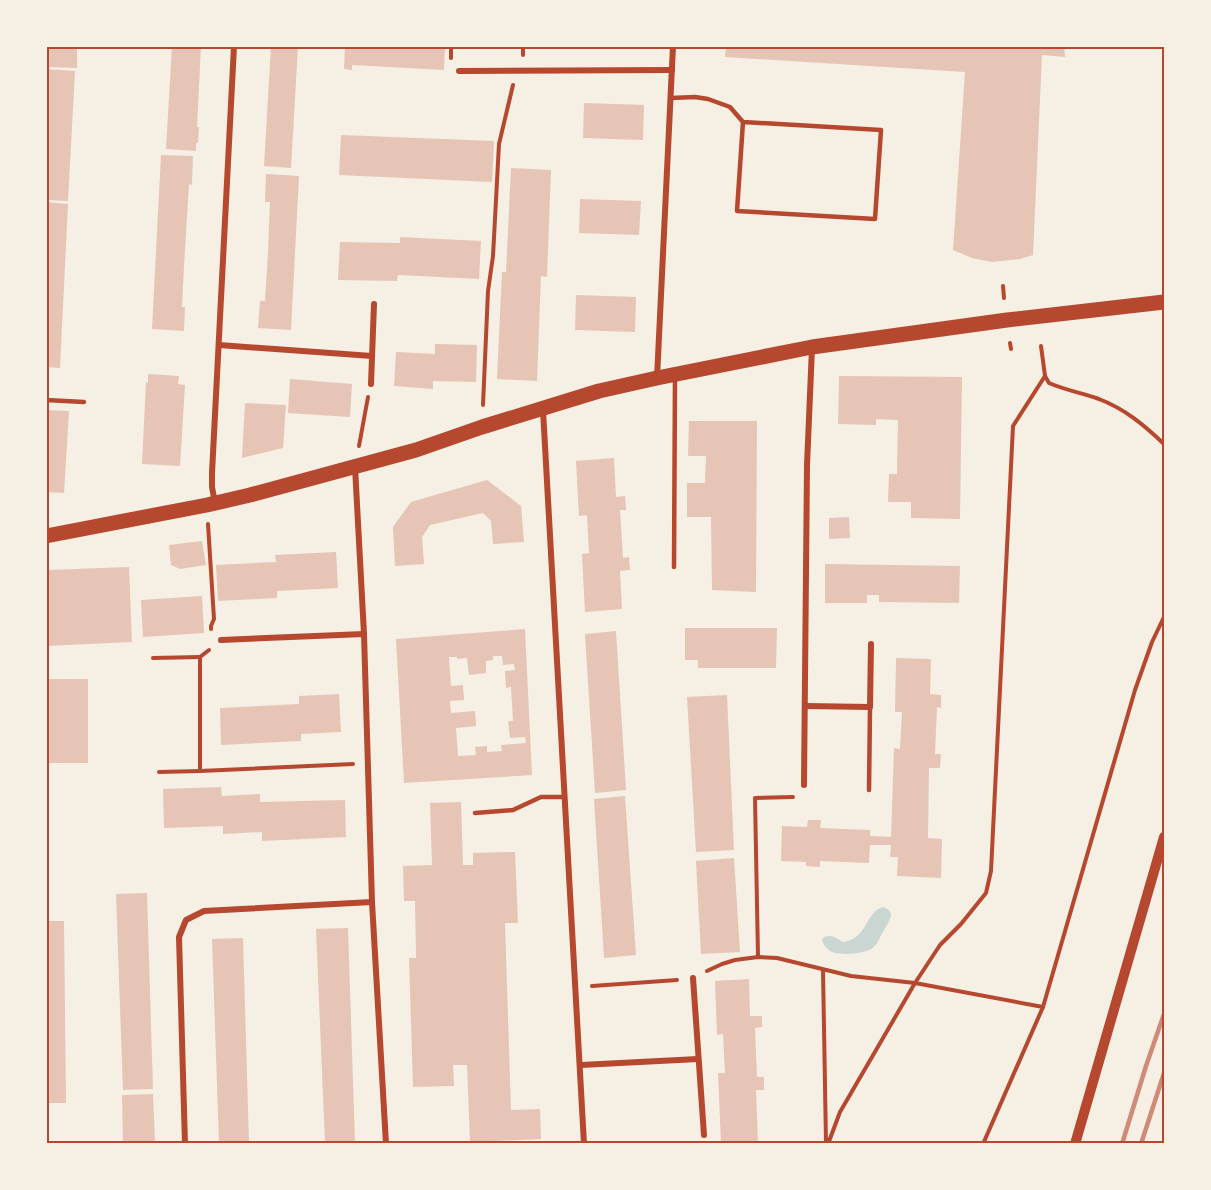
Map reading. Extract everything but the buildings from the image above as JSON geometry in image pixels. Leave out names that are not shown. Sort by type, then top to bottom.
[{"type":"main road","points":[[46,536],[211,504],[355,468],[599,391],[675,374],[812,347],[1164,302]]},
{"type":"street","points":[[211,504],[234,46]]},
{"type":"street","points":[[657,378],[673,46]]},
{"type":"street","points":[[459,71],[672,70]]},
{"type":"street","points":[[371,384],[374,304]]},
{"type":"street","points":[[219,345],[372,357]]},
{"type":"street","points":[[804,784],[807,465],[812,347]]},
{"type":"street","points":[[543,408],[584,1143]]},
{"type":"street","points":[[355,468],[371,808],[372,902],[386,1143]]},
{"type":"street","points":[[221,640],[364,634]]},
{"type":"street","points":[[805,706],[870,706],[871,644]]},
{"type":"street","points":[[1075,1143],[1164,837]]},
{"type":"street","points":[[186,1143],[179,937],[186,920],[204,911],[372,902]]},
{"type":"street","points":[[693,978],[704,1135]]},
{"type":"street","points":[[581,1065],[698,1059]]},
{"type":"lane","points":[[671,98],[708,99],[730,107],[742,122],[737,211],[875,219],[881,130],[742,122]]},
{"type":"lane","points":[[674,567],[675,374]]},
{"type":"lane","points":[[46,400],[84,402]]},
{"type":"lane","points":[[869,790],[870,706]]},
{"type":"lane","points":[[475,813],[513,810],[541,797],[564,797]]},
{"type":"path","points":[[482,427],[488,291],[493,256],[499,144],[510,93],[523,56],[523,46]]},
{"type":"path","points":[[1003,286],[1004,298]]},
{"type":"path","points":[[1041,346],[1045,376],[1049,383],[1102,400],[1122,410],[1138,420],[1164,444]]},
{"type":"path","points":[[827,1143],[840,1112],[915,984],[940,945],[961,924],[986,893],[991,871],[1013,426],[1045,376]]},
{"type":"path","points":[[355,468],[371,384]]},
{"type":"path","points":[[211,504],[214,619],[211,633]]},
{"type":"path","points":[[983,1143],[1042,1007],[1135,690],[1152,642],[1164,617]]},
{"type":"path","points":[[153,658],[200,657],[212,648]]},
{"type":"path","points":[[200,657],[200,771]]},
{"type":"path","points":[[159,772],[368,764]]},
{"type":"path","points":[[758,957],[755,798],[801,797],[804,784]]},
{"type":"path","points":[[576,987],[693,978],[722,964],[758,957],[777,958],[870,979],[915,984],[1042,1007]]},
{"type":"path","points":[[822,970],[827,1143]]},
{"type":"shaded area","points":[[883,907],[890,911],[891,917],[877,943],[871,949],[839,954],[830,951],[824,944],[822,940],[827,936],[843,942],[851,940],[862,931],[873,914]]},
{"type":"railway","points":[[1122,1144],[1164,1014]]},
{"type":"railway","points":[[1141,1144],[1164,1073]]}]
